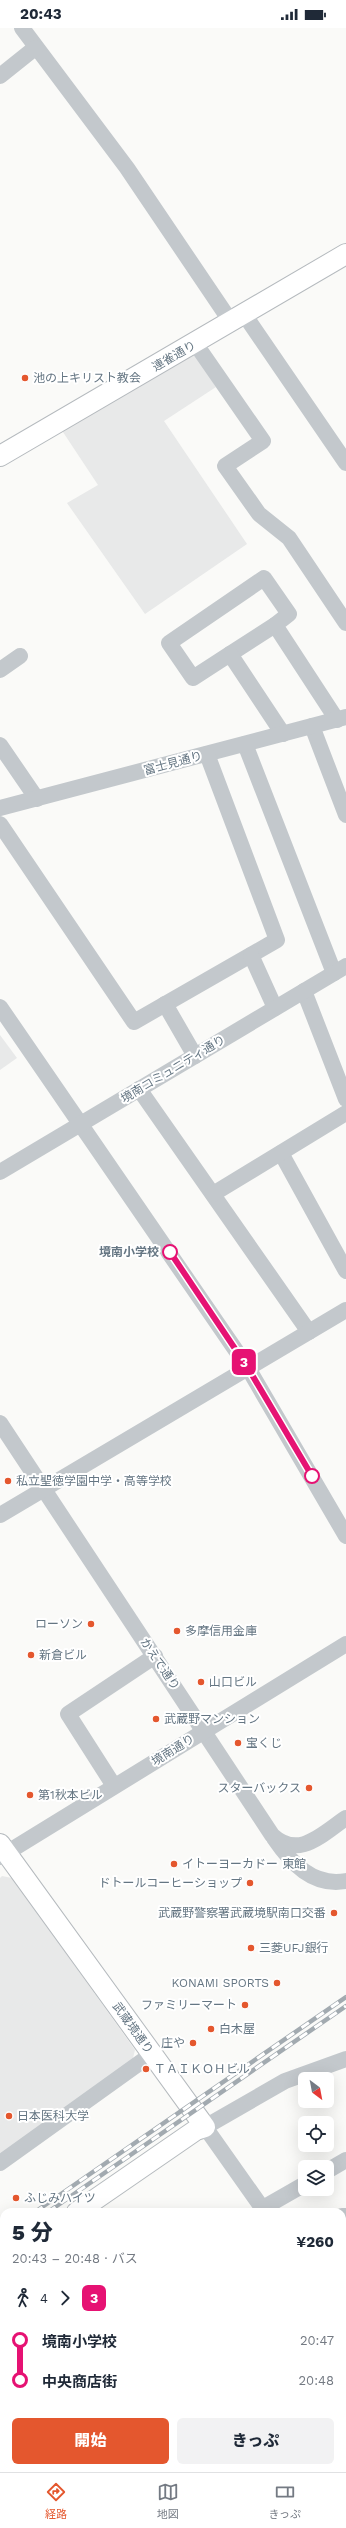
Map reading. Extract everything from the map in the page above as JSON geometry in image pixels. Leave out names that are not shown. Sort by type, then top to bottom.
[{"type":"main road","name":"連雀通り","points":[[0,456],[238,318],[345,258]]},
{"type":"main road","name":"武蔵境通り","points":[[2,1851],[205,2127]]},
{"type":"main road","points":[[84,2208],[196,2130],[205,2127]]},
{"type":"street","points":[[22,28],[35,48],[87,112],[346,463]]},
{"type":"street","points":[[0,76],[35,48]]},
{"type":"street","points":[[195,343],[264,441],[225,466],[259,514],[289,538],[346,623]]},
{"type":"street","points":[[264,578],[289,614],[275,625],[193,678],[169,643],[264,578]]},
{"type":"street","points":[[275,625],[342,718]]},
{"type":"street","points":[[230,654],[283,734]]},
{"type":"street","points":[[0,670],[20,656]]},
{"type":"street","name":"富士見通り","points":[[0,808],[342,718]]},
{"type":"street","points":[[312,726],[346,815]]},
{"type":"street","points":[[245,744],[340,970]]},
{"type":"street","points":[[0,745],[37,798]]},
{"type":"street","points":[[0,824],[134,1022],[277,940],[207,754]]},
{"type":"street","points":[[251,955],[275,1008]]},
{"type":"street","name":"境南コミュニティ通り","points":[[0,1172],[340,970]]},
{"type":"street","points":[[304,991],[346,1099]]},
{"type":"street","points":[[165,1004],[195,1056]]},
{"type":"street","points":[[0,1007],[248,1368],[346,1536]]},
{"type":"street","points":[[139,1089],[309,1332]]},
{"type":"street","points":[[213,1194],[346,1113]]},
{"type":"street","points":[[281,1153],[346,1271]]},
{"type":"street","points":[[0,1515],[346,1310]]},
{"type":"street","name":"かえで通り","points":[[0,1423],[272,1835],[285,1844],[294,1847],[304,1845]]},
{"type":"street","name":"境南通り","points":[[2,1851],[114,1786],[346,1644]]},
{"type":"street","points":[[114,1786],[68,1714],[155,1656]]},
{"type":"street","points":[[304,1871],[302,1854],[304,1845],[346,1818]]},
{"type":"street","points":[[272,1835],[287,1857],[316,1879],[337,1882],[346,1881]]},
{"type":"street","points":[[0,2163],[152,2054]]},
{"type":"street","points":[[205,2127],[285,2081],[346,2060]]},
{"type":"street","name":"武蔵境通り","points":[[205,2127],[263,2208]]},
{"type":"street","points":[[334,2167],[346,2160]]},
{"type":"street","points":[[267,2208],[298,2188]]},
{"type":"shaded area","points":[[194,353],[216,387],[164,421],[247,544],[145,614],[67,503],[98,485],[61,429]]},
{"type":"shaded area","points":[[0,1035],[17,1058],[0,1070]]},
{"type":"shaded area","points":[[2,1876],[12,1878],[135,2050],[132,2062],[0,2157],[0,1878]]},
{"type":"railway","points":[[41,2208],[346,1997]]},
{"type":"railway","points":[[54,2208],[346,2006]]},
{"type":"bus line","name":"3","points":[[170,1252],[248,1368],[312,1476]]},
{"type":"place","name":"池の上キリスト教会","points":[[25,378]]},
{"type":"place","name":"境南小学校","points":[[170,1252]]},
{"type":"place","name":"私立聖徳学園中学・高等学校","points":[[8,1481]]},
{"type":"place","name":"ローソン","points":[[91,1624]]},
{"type":"place","name":"多摩信用金庫","points":[[177,1631]]},
{"type":"place","name":"新倉ビル","points":[[31,1655]]},
{"type":"place","name":"山口ビル","points":[[201,1682]]},
{"type":"place","name":"武蔵野マンション","points":[[156,1719]]},
{"type":"place","name":"宝くじ","points":[[238,1743]]},
{"type":"place","name":"スターバックス","points":[[309,1788]]},
{"type":"place","name":"第1秋本ビル","points":[[30,1795]]},
{"type":"place","name":"イトーヨーカドー 東館","points":[[174,1864]]},
{"type":"place","name":"ドトールコーヒーショップ","points":[[250,1883]]},
{"type":"place","name":"武蔵野警察署武蔵境駅南口交番","points":[[334,1913]]},
{"type":"place","name":"三菱UFJ銀行","points":[[251,1948]]},
{"type":"place","name":"KONAMI SPORTS","points":[[277,1983]]},
{"type":"place","name":"ファミリーマート","points":[[245,2005]]},
{"type":"place","name":"白木屋","points":[[211,2029]]},
{"type":"place","name":"庄や","points":[[193,2043]]},
{"type":"place","name":"ＴＡＩＫＯＨビル","points":[[146,2069]]},
{"type":"place","name":"日本医科大学","points":[[9,2116]]},
{"type":"place","name":"ふじみハイツ","points":[[16,2198]]}]
